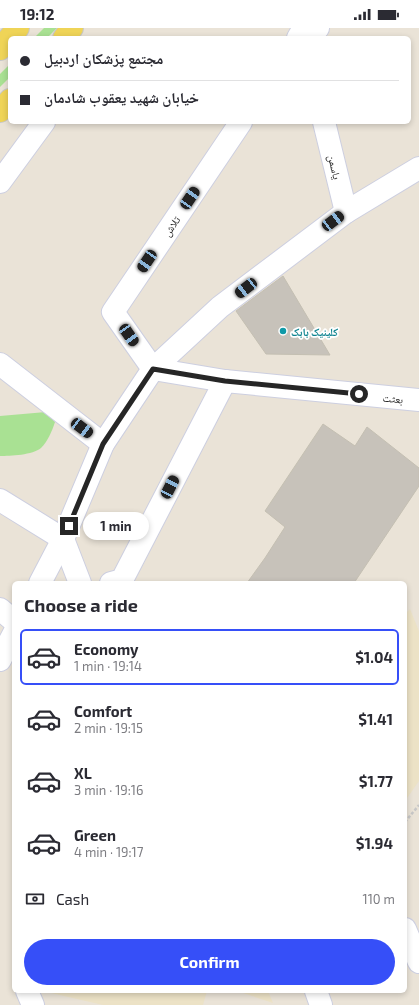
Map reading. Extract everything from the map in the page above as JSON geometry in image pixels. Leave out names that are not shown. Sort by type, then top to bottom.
[{"type":"main road","points":[[11,36],[18,28]]},
{"type":"main road","points":[[66,36],[72,28]]},
{"type":"main road","points":[[0,49],[8,40]]},
{"type":"main road","points":[[0,111],[8,102]]},
{"type":"street","points":[[0,182],[43,124]]},
{"type":"street","name":"تلاش","points":[[153,369],[113,312],[240,124]]},
{"type":"street","name":"یاسمن","points":[[324,124],[346,212]]},
{"type":"street","points":[[41,581],[63,540],[103,444],[153,369],[220,307],[346,212],[419,168]]},
{"type":"street","points":[[0,364],[103,444]]},
{"type":"street","name":"بعثت","points":[[153,369],[225,381],[419,400]]},
{"type":"street","points":[[119,581],[122,580],[225,381]]},
{"type":"street","points":[[0,500],[63,540],[79,581]]},
{"type":"street","points":[[0,609],[12,619]]},
{"type":"street","points":[[0,660],[12,637]]},
{"type":"street","points":[[407,934],[419,962]]},
{"type":"street","points":[[28,993],[33,1005]]},
{"type":"street","points":[[317,993],[321,1005]]},
{"type":"path","points":[[407,820],[419,805]]},
{"type":"shaded area","points":[[410,609],[419,631],[419,781],[407,798],[407,612]]},
{"type":"shaded area","points":[[51,993],[206,993],[203,1005],[103,1005]]},
{"type":"shaded area","points":[[243,993],[269,993],[273,1003]]},
{"type":"green space","points":[[44,28],[57,28],[49,36],[36,36]]},
{"type":"green space","points":[[8,66],[8,79],[0,87],[0,74]]},
{"type":"green space","points":[[46,412],[55,422],[48,439],[41,448],[27,454],[0,456],[0,416]]},
{"type":"building","name":"کلینیک بابک","points":[[283,276],[330,355],[266,354],[236,311]]},
{"type":"building","points":[[323,424],[355,446],[367,427],[419,468],[419,486],[355,581],[248,581],[285,527],[265,511]]},
{"type":"place","name":"کلینیک بابک","points":[[283,331]]},
{"type":"route","points":[[69,526],[103,444],[153,369],[225,381],[359,394]]}]
